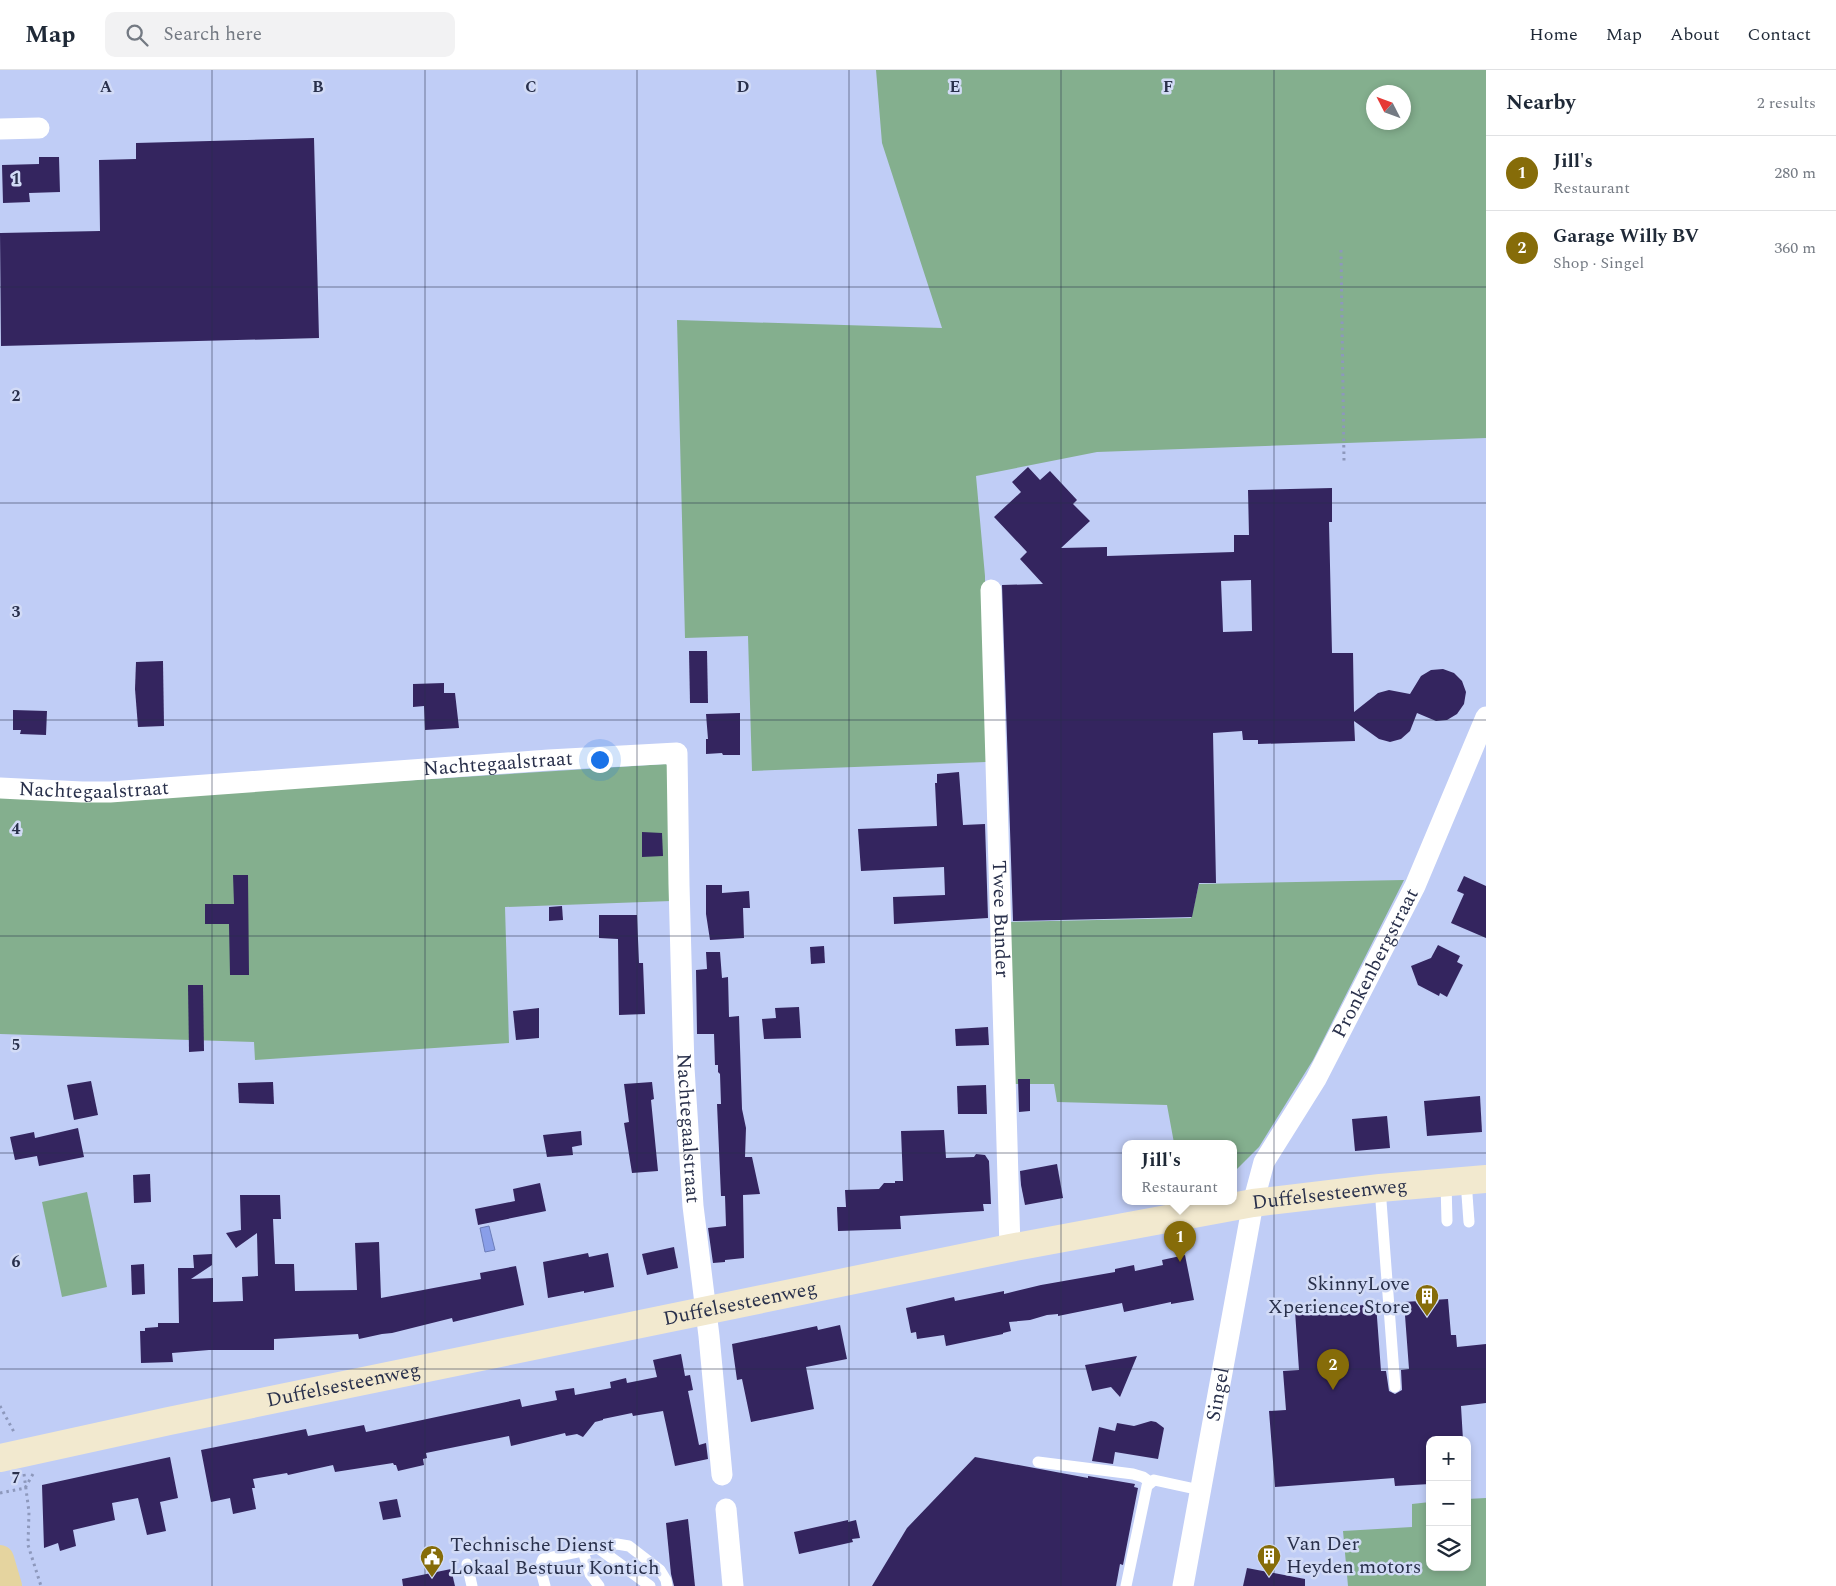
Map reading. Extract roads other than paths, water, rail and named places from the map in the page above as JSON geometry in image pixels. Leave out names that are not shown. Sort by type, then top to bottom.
[{"type":"main road","points":[[0,1560],[8,1586]]},
{"type":"street","points":[[0,129],[39,128]]},
{"type":"street","name":"Twee Bunder","points":[[991,590],[1010,1248]]},
{"type":"street","name":"Pronkenbergstraat","points":[[1254,1203],[1264,1162],[1316,1079],[1415,886],[1485,724]]},
{"type":"street","name":"Nachtegaalstraat","points":[[0,788],[110,792],[548,760],[677,753],[684,1068],[693,1206],[706,1312]]},
{"type":"street","name":"Duffelsesteenweg","points":[[0,1458],[169,1421],[1010,1248],[1254,1203],[1380,1188],[1466,1181]]},
{"type":"street","name":"Singel","points":[[1183,1586],[1254,1203]]},
{"type":"street","points":[[706,1312],[722,1475]]},
{"type":"street","points":[[726,1509],[733,1586]]},
{"type":"lane","points":[[1447,1222],[1466,1181]]},
{"type":"lane","points":[[1466,1181],[1469,1222]]},
{"type":"lane","points":[[1380,1188],[1395,1387]]},
{"type":"lane","points":[[1038,1462],[1133,1474],[1143,1477],[1150,1482]]},
{"type":"lane","points":[[1126,1586],[1147,1486],[1150,1482],[1154,1480],[1200,1490]]},
{"type":"lane","points":[[545,1586],[540,1567],[543,1559],[617,1544],[629,1546],[660,1570],[667,1586]]},
{"type":"lane","points":[[598,1548],[650,1586]]},
{"type":"lane","points":[[583,1551],[590,1574],[599,1586]]},
{"type":"lane","points":[[468,1564],[472,1586]]},
{"type":"water","points":[[489,1226],[495,1250],[485,1252],[480,1228]]},
{"type":"place","name":"Jill's","points":[[1180,1262]]},
{"type":"place","name":"SkinnyLove Xperience Store","points":[[1427,1317]]},
{"type":"place","name":"Garage Willy BV","points":[[1333,1390]]},
{"type":"place","name":"Van Der Heyden motors","points":[[1269,1577]]},
{"type":"place","name":"Technische Dienst Lokaal Bestuur Kontich","points":[[432,1578]]}]
